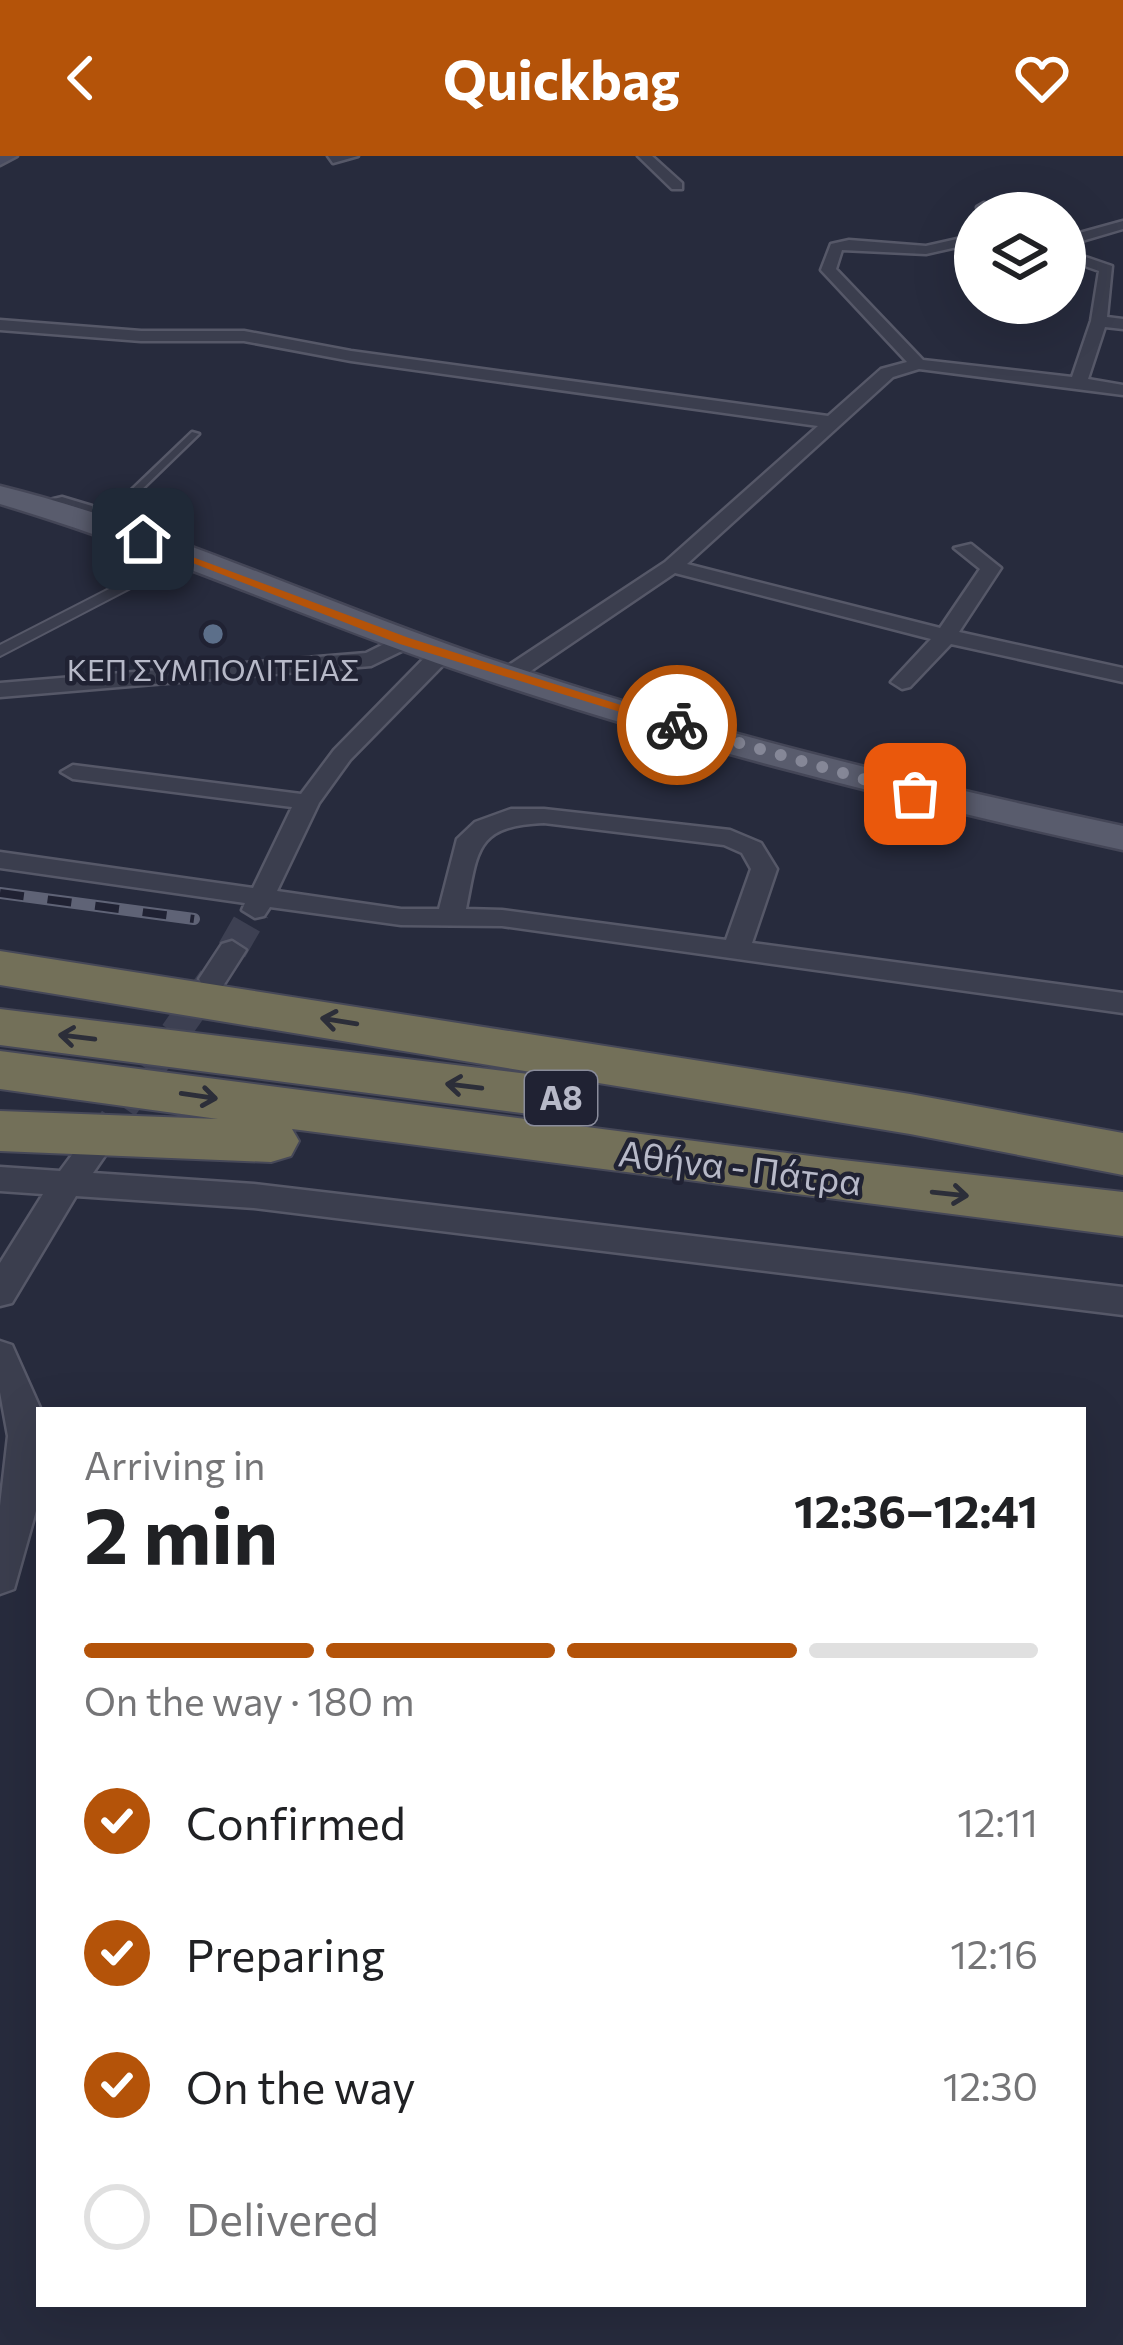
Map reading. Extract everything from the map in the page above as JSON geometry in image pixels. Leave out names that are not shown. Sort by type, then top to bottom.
[{"type":"highway","points":[[0,968],[910,1114],[1123,1158]]},
{"type":"highway","name":"Αθήνα - Πάτρα","points":[[0,1027],[850,1135],[1123,1158]]},
{"type":"highway","name":"Αθήνα - Πάτρα","points":[[0,1070],[834,1181],[1123,1214]]},
{"type":"highway","points":[[0,1131],[333,1143],[834,1181]]},
{"type":"main road","points":[[0,495],[185,554],[404,641],[508,676],[887,787],[1123,838]]},
{"type":"street","points":[[333,159],[352,156]]},
{"type":"street","points":[[644,156],[677,186]]},
{"type":"street","points":[[1086,236],[1123,225]]},
{"type":"street","points":[[918,364],[828,270],[831,254],[836,247],[849,244],[926,250],[954,243]]},
{"type":"street","points":[[1078,383],[1109,272],[1086,261]]},
{"type":"street","points":[[1099,321],[1123,324]]},
{"type":"street","points":[[0,325],[141,336],[244,336],[351,356],[831,422]]},
{"type":"street","points":[[508,676],[672,566],[887,373],[918,364],[1123,390]]},
{"type":"street","points":[[902,682],[946,636],[991,568],[964,548]]},
{"type":"street","points":[[0,651],[185,554]]},
{"type":"street","points":[[672,566],[946,636],[1123,675]]},
{"type":"street","points":[[0,690],[371,659],[404,641]]},
{"type":"street","points":[[258,903],[307,802],[342,755],[442,653]]},
{"type":"street","points":[[73,772],[307,802]]},
{"type":"street","points":[[451,916],[466,844],[495,821],[526,814],[715,835],[752,848],[764,869],[736,950]]},
{"type":"street","points":[[0,860],[258,903],[401,917],[502,918],[1123,1003]]},
{"type":"street","points":[[213,979],[232,950]]},
{"type":"street","points":[[0,1293],[97,1144]]},
{"type":"street","points":[[0,1179],[254,1196],[1123,1301]]},
{"type":"street","points":[[0,1355],[24,1409],[28,1444],[28,1471],[0,1576]]},
{"type":"lane","points":[[95,523],[195,434]]},
{"type":"tunnel","points":[[232,950],[255,910]]},
{"type":"tunnel","points":[[97,1144],[213,979]]},
{"type":"railway","points":[[0,893],[194,919]]},
{"type":"way so far","points":[[677,725],[915,794]]},
{"type":"place","name":"ΚΕΠ ΣΥΜΠΟΛΙΤΕΙΑΣ","points":[[213,634]]},
{"type":"route","points":[[143,539],[404,641],[677,725]]}]
